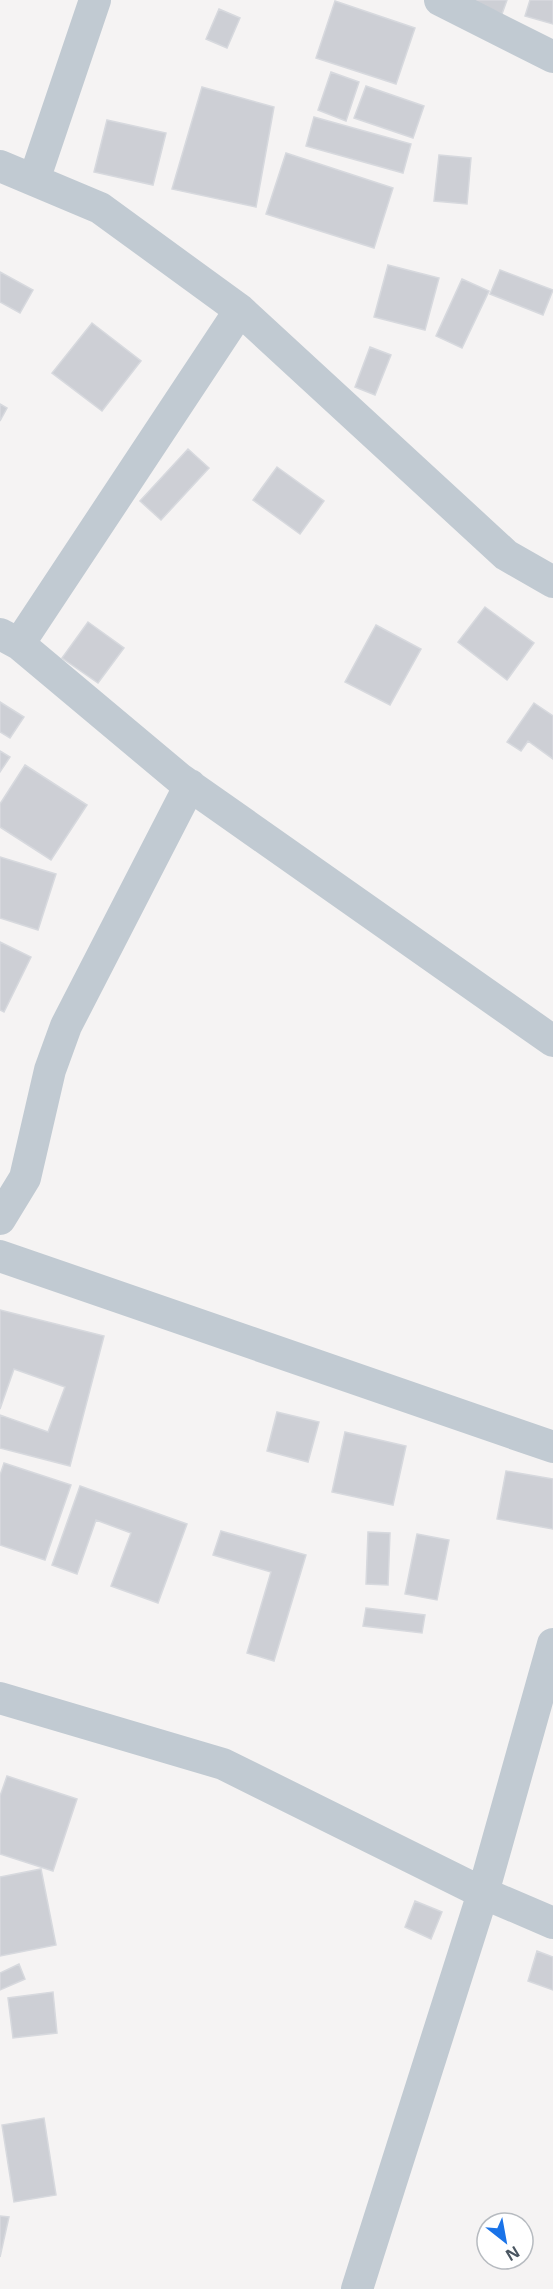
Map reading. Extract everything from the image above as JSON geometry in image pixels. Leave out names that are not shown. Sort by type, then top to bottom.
[{"type":"street","points":[[34,180],[95,0]]},
{"type":"street","points":[[440,0],[553,57]]},
{"type":"street","points":[[0,166],[100,208],[240,310],[506,555],[553,582]]},
{"type":"street","points":[[240,310],[10,639],[190,785],[553,1041]]},
{"type":"street","points":[[506,555],[553,559]]},
{"type":"street","points":[[0,1219],[25,1178],[51,1070],[66,1026],[190,785]]},
{"type":"street","points":[[0,1256],[553,1447]]},
{"type":"street","points":[[357,2289],[483,1893],[553,1644]]},
{"type":"street","points":[[0,1698],[223,1764],[483,1893],[553,1923]]},
{"type":"building","points":[[465,0],[507,0],[502,14]]},
{"type":"building","points":[[530,0],[553,0],[553,24],[525,16]]},
{"type":"building","points":[[335,1],[415,28],[396,84],[316,58]]},
{"type":"building","points":[[219,9],[240,18],[227,48],[206,39]]},
{"type":"building","points":[[331,72],[359,82],[346,121],[318,110]]},
{"type":"building","points":[[366,86],[424,106],[413,138],[354,118]]},
{"type":"building","points":[[202,87],[274,107],[256,207],[172,189]]},
{"type":"building","points":[[314,117],[411,144],[403,173],[306,146]]},
{"type":"building","points":[[107,120],[166,133],[153,185],[94,172]]},
{"type":"building","points":[[286,153],[393,188],[374,248],[266,214]]},
{"type":"building","points":[[439,155],[471,158],[467,204],[434,201]]},
{"type":"building","points":[[388,265],[439,278],[425,330],[374,317]]},
{"type":"building","points":[[500,270],[553,290],[543,315],[490,294]]},
{"type":"building","points":[[0,272],[33,290],[20,313],[0,302]]},
{"type":"building","points":[[462,279],[489,291],[462,348],[436,336]]},
{"type":"building","points":[[92,323],[141,361],[102,411],[52,373]]},
{"type":"building","points":[[370,347],[391,355],[375,395],[355,387]]},
{"type":"building","points":[[0,404],[7,408],[0,421]]},
{"type":"building","points":[[188,449],[209,468],[161,520],[140,501]]},
{"type":"building","points":[[277,467],[324,501],[300,534],[253,500]]},
{"type":"building","points":[[485,607],[534,643],[507,680],[458,642]]},
{"type":"building","points":[[88,622],[124,648],[98,683],[62,658]]},
{"type":"building","points":[[376,625],[421,649],[390,705],[345,682]]},
{"type":"building","points":[[0,702],[24,717],[10,738],[0,732]]},
{"type":"building","points":[[534,703],[553,716],[553,759],[528,741],[521,751],[507,742]]},
{"type":"building","points":[[0,751],[10,757],[0,772]]},
{"type":"building","points":[[25,765],[87,805],[51,860],[0,827],[0,804]]},
{"type":"building","points":[[0,857],[56,874],[38,930],[0,918]]},
{"type":"building","points":[[0,942],[31,957],[4,1012],[0,1010]]},
{"type":"building","points":[[0,1310],[104,1336],[70,1466],[0,1448],[0,1415],[48,1432],[65,1387],[14,1369],[0,1409]]},
{"type":"building","points":[[277,1412],[319,1422],[308,1462],[267,1451]]},
{"type":"building","points":[[345,1432],[406,1446],[393,1505],[332,1492]]},
{"type":"building","points":[[4,1463],[71,1485],[45,1560],[0,1545],[0,1475]]},
{"type":"building","points":[[506,1471],[553,1479],[553,1529],[497,1519]]},
{"type":"building","points":[[80,1486],[187,1524],[158,1603],[111,1586],[131,1533],[96,1520],[77,1574],[52,1565]]},
{"type":"building","points":[[221,1531],[306,1555],[274,1661],[247,1653],[271,1572],[213,1555]]},
{"type":"building","points":[[368,1532],[390,1533],[388,1585],[366,1584]]},
{"type":"building","points":[[417,1534],[449,1540],[437,1600],[405,1594]]},
{"type":"building","points":[[366,1608],[425,1615],[422,1633],[363,1626]]},
{"type":"building","points":[[7,1776],[77,1799],[53,1871],[0,1854],[0,1796]]},
{"type":"building","points":[[41,1869],[56,1945],[0,1956],[0,1877]]},
{"type":"building","points":[[415,1901],[442,1912],[431,1939],[405,1927]]},
{"type":"building","points":[[537,1951],[553,1957],[553,1990],[528,1981]]},
{"type":"building","points":[[19,1964],[25,1979],[0,1990],[0,1973]]},
{"type":"building","points":[[53,1992],[57,2033],[13,2038],[8,1998]]},
{"type":"building","points":[[44,2118],[56,2195],[14,2202],[2,2125]]},
{"type":"building","points":[[0,2216],[9,2217],[0,2257]]}]
